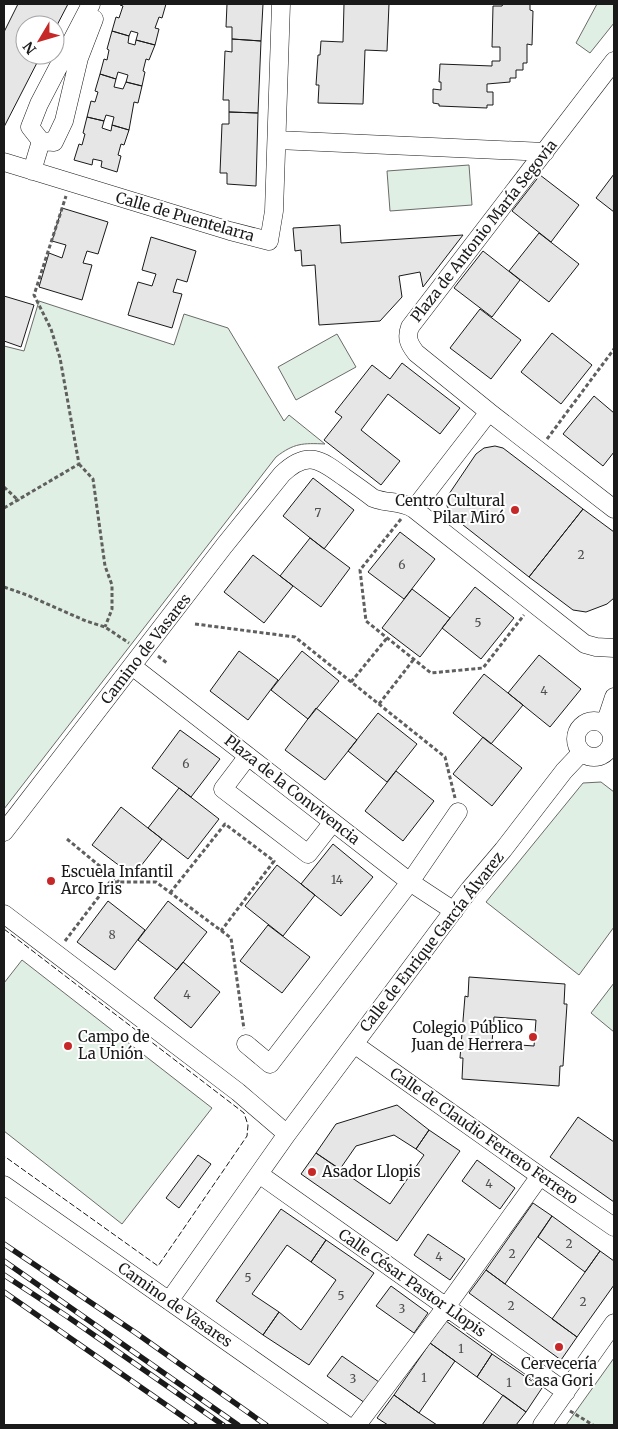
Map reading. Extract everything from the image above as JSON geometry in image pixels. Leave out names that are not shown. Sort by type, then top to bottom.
[{"type":"street","points":[[91,4],[39,104],[30,127],[41,141],[54,142],[64,121],[79,58],[100,4]]},
{"type":"street","name":"Calle de Puentelarra","points":[[4,162],[230,231],[269,241],[273,223],[282,4]]},
{"type":"street","name":"Plaza de Antonio María Segovia","points":[[614,61],[413,321],[407,336],[409,344],[416,353],[614,509]]},
{"type":"street","points":[[276,140],[545,152]]},
{"type":"street","points":[[32,171],[41,141]]},
{"type":"street","points":[[489,412],[414,510],[585,644],[614,648]]},
{"type":"street","name":"Camino de Vasares","points":[[4,832],[224,546],[289,467],[305,460],[324,462],[373,498],[381,502],[407,504],[414,510]]},
{"type":"street","name":"Plaza de la Convivencia","points":[[132,666],[410,882],[454,911]]},
{"type":"street","points":[[604,724],[614,697]]},
{"type":"street","points":[[587,722],[604,724],[611,733],[611,756],[591,758],[581,752],[576,742],[578,730],[587,722]]},
{"type":"street","name":"Calle de Enrique García Álvarez","points":[[168,1301],[287,1134],[454,911],[581,752]]},
{"type":"street","points":[[248,756],[223,789],[308,854],[333,822]]},
{"type":"street","points":[[246,1044],[270,1064],[410,882],[458,812]]},
{"type":"street","points":[[4,914],[238,1092],[287,1134]]},
{"type":"street","name":"Calle de Claudio Ferrero Ferrero","points":[[354,1044],[614,1226]]},
{"type":"street","name":"Calle César Pastor Llopis","points":[[259,1174],[446,1306],[562,1397]]},
{"type":"street","points":[[357,1425],[540,1176]]},
{"type":"street","name":"Camino de Vasares","points":[[4,1185],[346,1425]]},
{"type":"street","points":[[542,1425],[614,1323]]},
{"type":"path","points":[[70,182],[34,295],[51,329],[60,358],[79,464],[93,479],[105,566],[112,585],[112,609],[105,627]]},
{"type":"path","points":[[546,440],[614,349]]},
{"type":"path","points":[[4,508],[79,464]]},
{"type":"path","points":[[4,487],[19,500]]},
{"type":"path","points":[[414,510],[400,520],[360,570],[366,621],[431,673],[483,668],[524,614]]},
{"type":"path","points":[[4,587],[105,627],[134,646]]},
{"type":"path","points":[[195,624],[295,637],[445,757],[458,812]]},
{"type":"path","points":[[351,682],[387,638]]},
{"type":"path","points":[[379,704],[414,659]]},
{"type":"path","points":[[170,893],[225,824],[232,829],[274,861],[221,931]]},
{"type":"path","points":[[67,840],[119,882]]},
{"type":"path","points":[[56,954],[110,882],[156,882],[231,938],[246,1044]]},
{"type":"path","points":[[562,1397],[578,1417],[593,1425]]},
{"type":"green space","points":[[597,4],[614,4],[614,23],[590,53],[576,43]]},
{"type":"green space","points":[[469,165],[472,205],[390,211],[387,171]]},
{"type":"green space","points":[[39,301],[174,345],[184,314],[228,328],[284,421],[289,415],[325,444],[294,446],[276,457],[4,809],[4,346],[24,351]]},
{"type":"green space","points":[[337,334],[356,367],[296,400],[278,367]]},
{"type":"green space","points":[[601,782],[614,792],[614,927],[579,975],[486,902],[583,783]]},
{"type":"green space","name":"Campo de La Unión","points":[[22,960],[212,1108],[122,1224],[4,1131],[4,983]]},
{"type":"green space","points":[[614,983],[614,1032],[591,1013]]},
{"type":"green space","points":[[614,1358],[614,1425],[566,1425]]},
{"type":"building","points":[[18,4],[68,4],[62,15],[15,15],[15,65],[36,65],[4,127],[4,32]]},
{"type":"building","points":[[121,4],[166,4],[162,18],[159,17],[155,28],[159,29],[155,45],[136,40],[138,33],[131,31],[129,36],[112,31],[116,17],[119,18],[123,6]]},
{"type":"building","points":[[227,4],[263,4],[261,41],[232,39],[232,27],[226,27]]},
{"type":"building","points":[[344,4],[389,4],[387,51],[365,50],[363,104],[318,103],[319,85],[316,85],[321,41],[343,42]]},
{"type":"building","points":[[503,4],[530,4],[530,10],[533,11],[532,45],[527,44],[527,63],[523,63],[523,70],[516,70],[516,78],[510,78],[510,82],[487,84],[487,92],[493,92],[493,105],[487,105],[487,108],[439,106],[439,104],[433,103],[433,89],[441,90],[441,82],[439,82],[440,64],[492,66],[492,61],[500,61],[500,47],[492,47],[493,6],[502,6]]},
{"type":"building","points":[[112,31],[129,36],[128,43],[135,45],[136,40],[155,45],[149,60],[146,59],[142,86],[126,82],[128,75],[118,72],[116,79],[100,74],[104,59],[107,60],[109,50],[107,49]]},
{"type":"building","points":[[232,39],[261,41],[258,113],[229,112],[229,100],[223,100],[225,51],[232,52]]},
{"type":"building","points":[[100,74],[116,79],[114,87],[123,89],[126,82],[142,86],[138,103],[134,102],[129,130],[112,125],[114,117],[106,115],[104,121],[87,117],[91,101],[95,102],[98,92],[95,91]]},
{"type":"building","points":[[229,112],[258,113],[256,186],[227,184],[227,173],[220,173],[222,124],[229,124]]},
{"type":"building","points":[[87,117],[104,121],[102,128],[111,131],[112,125],[129,130],[124,145],[121,144],[118,155],[121,156],[117,172],[101,167],[102,161],[93,159],[92,165],[74,160],[79,144],[82,145]]},
{"type":"building","points":[[614,174],[614,212],[596,198]]},
{"type":"building","points":[[540,175],[579,205],[551,242],[512,211]]},
{"type":"building","points":[[62,208],[108,222],[98,254],[87,251],[83,263],[92,265],[82,300],[39,287],[49,253],[62,258],[66,245],[52,241]]},
{"type":"building","points":[[340,225],[341,243],[463,235],[423,287],[420,272],[399,276],[402,297],[380,321],[319,325],[315,265],[302,266],[301,250],[295,251],[293,228]]},
{"type":"building","points":[[539,233],[579,264],[549,302],[509,271]]},
{"type":"building","points":[[151,237],[196,251],[187,282],[177,279],[173,292],[182,294],[172,328],[128,315],[138,282],[152,286],[156,274],[142,270]]},
{"type":"building","points":[[483,251],[520,280],[492,317],[454,288]]},
{"type":"building","points":[[4,296],[34,305],[21,347],[4,341]]},
{"type":"building","points":[[480,309],[521,340],[491,379],[450,348]]},
{"type":"building","points":[[552,333],[592,365],[561,404],[521,372]]},
{"type":"building","points":[[402,363],[460,408],[440,434],[388,394],[361,430],[400,461],[381,485],[324,440],[342,417],[335,412],[372,365],[390,379]]},
{"type":"building","points":[[594,396],[614,413],[614,452],[603,466],[563,434]]},
{"type":"building","name":"Centro Cultural Pilar Miró","points":[[495,446],[503,448],[583,509],[529,577],[453,517],[447,506],[449,494],[476,454],[484,448]]},
{"type":"building","points":[[313,478],[354,510],[324,549],[283,516]]},
{"type":"building","points":[[583,509],[614,532],[614,598],[607,604],[586,612],[573,610],[529,577]]},
{"type":"building","points":[[400,532],[435,559],[404,599],[368,572]]},
{"type":"building","points":[[310,538],[350,568],[321,607],[280,576]]},
{"type":"building","points":[[253,555],[293,586],[264,623],[224,592]]},
{"type":"building","points":[[475,587],[514,618],[481,659],[442,628]]},
{"type":"building","points":[[412,589],[450,618],[420,657],[382,628]]},
{"type":"building","points":[[239,651],[278,680],[248,720],[210,691]]},
{"type":"building","points":[[302,651],[339,681],[308,719],[271,690]]},
{"type":"building","points":[[539,655],[581,689],[550,727],[508,693]]},
{"type":"building","points":[[484,674],[523,705],[491,744],[453,713]]},
{"type":"building","points":[[316,708],[357,740],[325,780],[285,750]]},
{"type":"building","points":[[378,713],[417,744],[387,782],[348,751]]},
{"type":"building","points":[[180,730],[220,759],[191,797],[152,768]]},
{"type":"building","points":[[483,737],[522,768],[492,806],[453,774]]},
{"type":"building","points":[[396,771],[434,801],[403,841],[365,811]]},
{"type":"building","points":[[179,788],[219,819],[188,859],[148,828]]},
{"type":"building","points":[[121,807],[162,839],[133,876],[92,845]]},
{"type":"building","points":[[333,844],[373,877],[341,916],[301,884]]},
{"type":"building","points":[[277,865],[315,895],[283,936],[245,906]]},
{"type":"building","points":[[108,901],[145,930],[115,970],[77,942]]},
{"type":"building","points":[[168,901],[207,932],[177,970],[138,940]]},
{"type":"building","points":[[268,925],[310,957],[282,993],[240,961]]},
{"type":"building","points":[[183,962],[220,992],[191,1028],[154,998]]},
{"type":"building","points":[[469,977],[565,984],[564,1004],[567,1004],[563,1066],[560,1066],[559,1086],[462,1079],[463,1058],[460,1058],[465,996],[468,997]],"holes":[[[494,1017],[536,1020],[534,1046],[492,1043]]]},
{"type":"building","points":[[397,1105],[429,1130],[416,1149],[394,1135],[356,1146],[340,1169],[316,1153],[336,1124]]},
{"type":"building","points":[[578,1117],[614,1142],[614,1202],[550,1157]]},
{"type":"building","points":[[429,1130],[460,1151],[397,1241],[301,1174],[316,1153],[390,1204],[424,1155],[416,1149]]},
{"type":"building","points":[[198,1155],[211,1164],[179,1208],[166,1198]]},
{"type":"building","points":[[477,1160],[515,1188],[500,1209],[462,1181]]},
{"type":"building","points":[[533,1203],[552,1216],[505,1284],[486,1270]]},
{"type":"building","points":[[281,1209],[326,1240],[311,1262],[287,1245],[252,1294],[279,1312],[263,1335],[216,1301]]},
{"type":"building","points":[[552,1216],[600,1251],[585,1272],[538,1237]]},
{"type":"building","points":[[428,1234],[465,1259],[450,1280],[414,1255]]},
{"type":"building","points":[[326,1240],[374,1273],[309,1365],[263,1335],[279,1312],[301,1330],[336,1280],[311,1262]]},
{"type":"building","points":[[600,1251],[614,1261],[614,1285],[577,1337],[552,1319]]},
{"type":"building","points":[[486,1270],[577,1337],[561,1360],[469,1293]]},
{"type":"building","points":[[391,1286],[428,1313],[414,1333],[376,1306]]},
{"type":"building","points":[[446,1321],[492,1354],[477,1377],[430,1343]]},
{"type":"building","points":[[430,1343],[455,1361],[419,1413],[394,1395]]},
{"type":"building","points":[[492,1354],[542,1388],[526,1412],[477,1377]]},
{"type":"building","points":[[342,1356],[379,1382],[365,1403],[327,1376]]},
{"type":"building","points":[[394,1395],[437,1425],[388,1425],[377,1418]]},
{"type":"building","points":[[503,1395],[526,1412],[516,1425],[482,1425]]},
{"type":"railway","points":[[4,1244],[136,1333],[266,1425]]},
{"type":"railway","points":[[4,1261],[238,1425]]},
{"type":"railway","points":[[4,1275],[68,1317],[223,1425]]},
{"type":"railway","points":[[4,1292],[195,1425]]},
{"type":"fence","points":[[4,929],[244,1113],[248,1125],[247,1136],[158,1266],[4,1156]]},
{"type":"place","name":"Centro Cultural Pilar Miró","points":[[515,510]]},
{"type":"place","name":"Escuela Infantil Arco Iris","points":[[51,881]]},
{"type":"place","name":"Colegio Público Juan de Herrera","points":[[533,1037]]},
{"type":"place","name":"Campo de La Unión","points":[[68,1046]]},
{"type":"place","name":"Asador Llopis","points":[[312,1172]]},
{"type":"place","name":"Cervecería Casa Gori","points":[[559,1347]]}]
